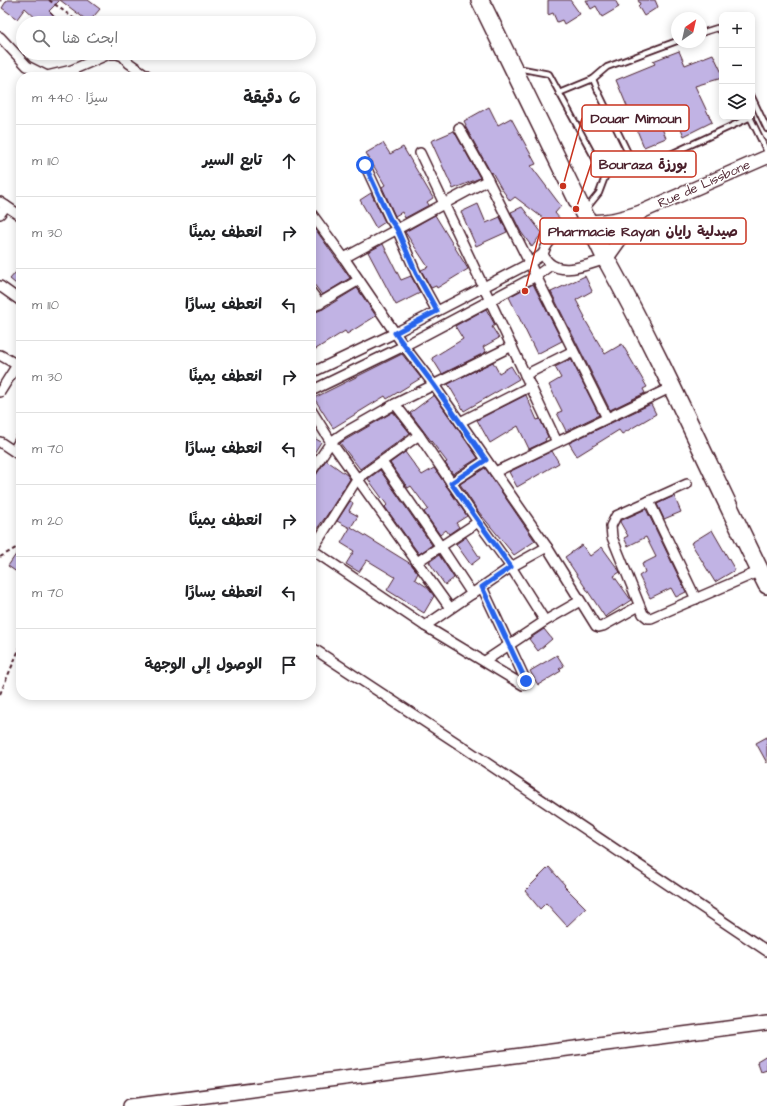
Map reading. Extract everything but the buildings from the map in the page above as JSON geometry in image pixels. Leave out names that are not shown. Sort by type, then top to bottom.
[{"type":"highway","points":[[480,0],[606,259],[628,299],[762,571]]},
{"type":"street","points":[[0,36],[16,54]]},
{"type":"street","points":[[22,60],[27,66],[38,72]]},
{"type":"street","points":[[65,72],[95,60]]},
{"type":"street","points":[[126,60],[142,72]]},
{"type":"street","points":[[459,128],[488,180],[607,418]]},
{"type":"street","points":[[420,153],[557,442]]},
{"type":"street","name":"Rue de Lissbone","points":[[586,216],[597,222],[620,219],[641,212],[767,157]]},
{"type":"street","points":[[365,165],[390,219],[397,229],[416,273],[437,311]]},
{"type":"street","points":[[344,258],[488,180]]},
{"type":"street","points":[[0,214],[3,204],[16,213]]},
{"type":"street","points":[[543,254],[546,261],[551,266],[567,269],[582,267],[606,259],[641,212]]},
{"type":"street","points":[[316,371],[395,333],[530,263],[543,254],[547,244],[551,240],[586,216]]},
{"type":"street","points":[[316,220],[547,547],[594,623],[599,627],[603,626],[639,606]]},
{"type":"street","points":[[316,389],[404,346],[536,276],[551,266]]},
{"type":"street","points":[[316,306],[359,280]]},
{"type":"street","points":[[0,286],[16,297]]},
{"type":"street","points":[[316,299],[320,304]]},
{"type":"street","points":[[316,464],[331,442],[361,422],[512,346]]},
{"type":"street","points":[[525,375],[573,350]]},
{"type":"street","points":[[0,355],[16,364]]},
{"type":"street","points":[[0,392],[16,370]]},
{"type":"street","points":[[460,422],[530,386]]},
{"type":"street","points":[[495,472],[672,387]]},
{"type":"street","points":[[395,404],[419,435],[478,522],[511,567],[545,621]]},
{"type":"street","points":[[316,418],[357,479],[450,608]]},
{"type":"street","points":[[316,544],[357,479],[419,435]]},
{"type":"street","points":[[0,442],[16,452]]},
{"type":"street","points":[[451,483],[486,460]]},
{"type":"street","points":[[382,462],[441,546],[472,594]]},
{"type":"street","points":[[687,484],[616,516],[611,526],[612,536],[639,606],[645,616],[651,618],[762,571]]},
{"type":"street","points":[[649,501],[696,599]]},
{"type":"street","points":[[417,562],[478,522]]},
{"type":"street","points":[[425,626],[511,567],[547,547]]},
{"type":"street","points":[[316,553],[425,626],[522,685],[525,684],[526,681],[508,646],[482,587]]},
{"type":"street","points":[[485,662],[545,621],[580,601]]},
{"type":"street","points":[[316,650],[470,751],[767,951]]},
{"type":"street","points":[[130,1106],[767,1023]]},
{"type":"lane","points":[[707,31],[717,28],[719,29]]},
{"type":"lane","points":[[559,94],[593,79],[607,67],[671,43]]},
{"type":"lane","points":[[512,66],[549,74],[604,178],[599,193],[586,216]]},
{"type":"lane","points":[[593,79],[631,159],[642,164],[647,165],[744,120]]},
{"type":"lane","points":[[755,104],[767,130]]},
{"type":"lane","points":[[755,115],[759,113]]},
{"type":"lane","points":[[752,120],[767,152]]},
{"type":"path","points":[[49,0],[71,16]]},
{"type":"path","points":[[0,557],[16,548]]},
{"type":"path","points":[[0,694],[16,657]]},
{"type":"place","name":"Douar Mimoun","points":[[563,186]]},
{"type":"place","name":"Bouraza بورزة","points":[[576,209]]},
{"type":"place","name":"Pharmacie Rayan صيدلية رايان","points":[[525,291]]},
{"type":"route","points":[[365,165],[390,219],[397,229],[416,273],[437,311],[395,333],[434,385],[486,460],[451,483],[511,567],[482,587],[508,646],[526,681]]}]
